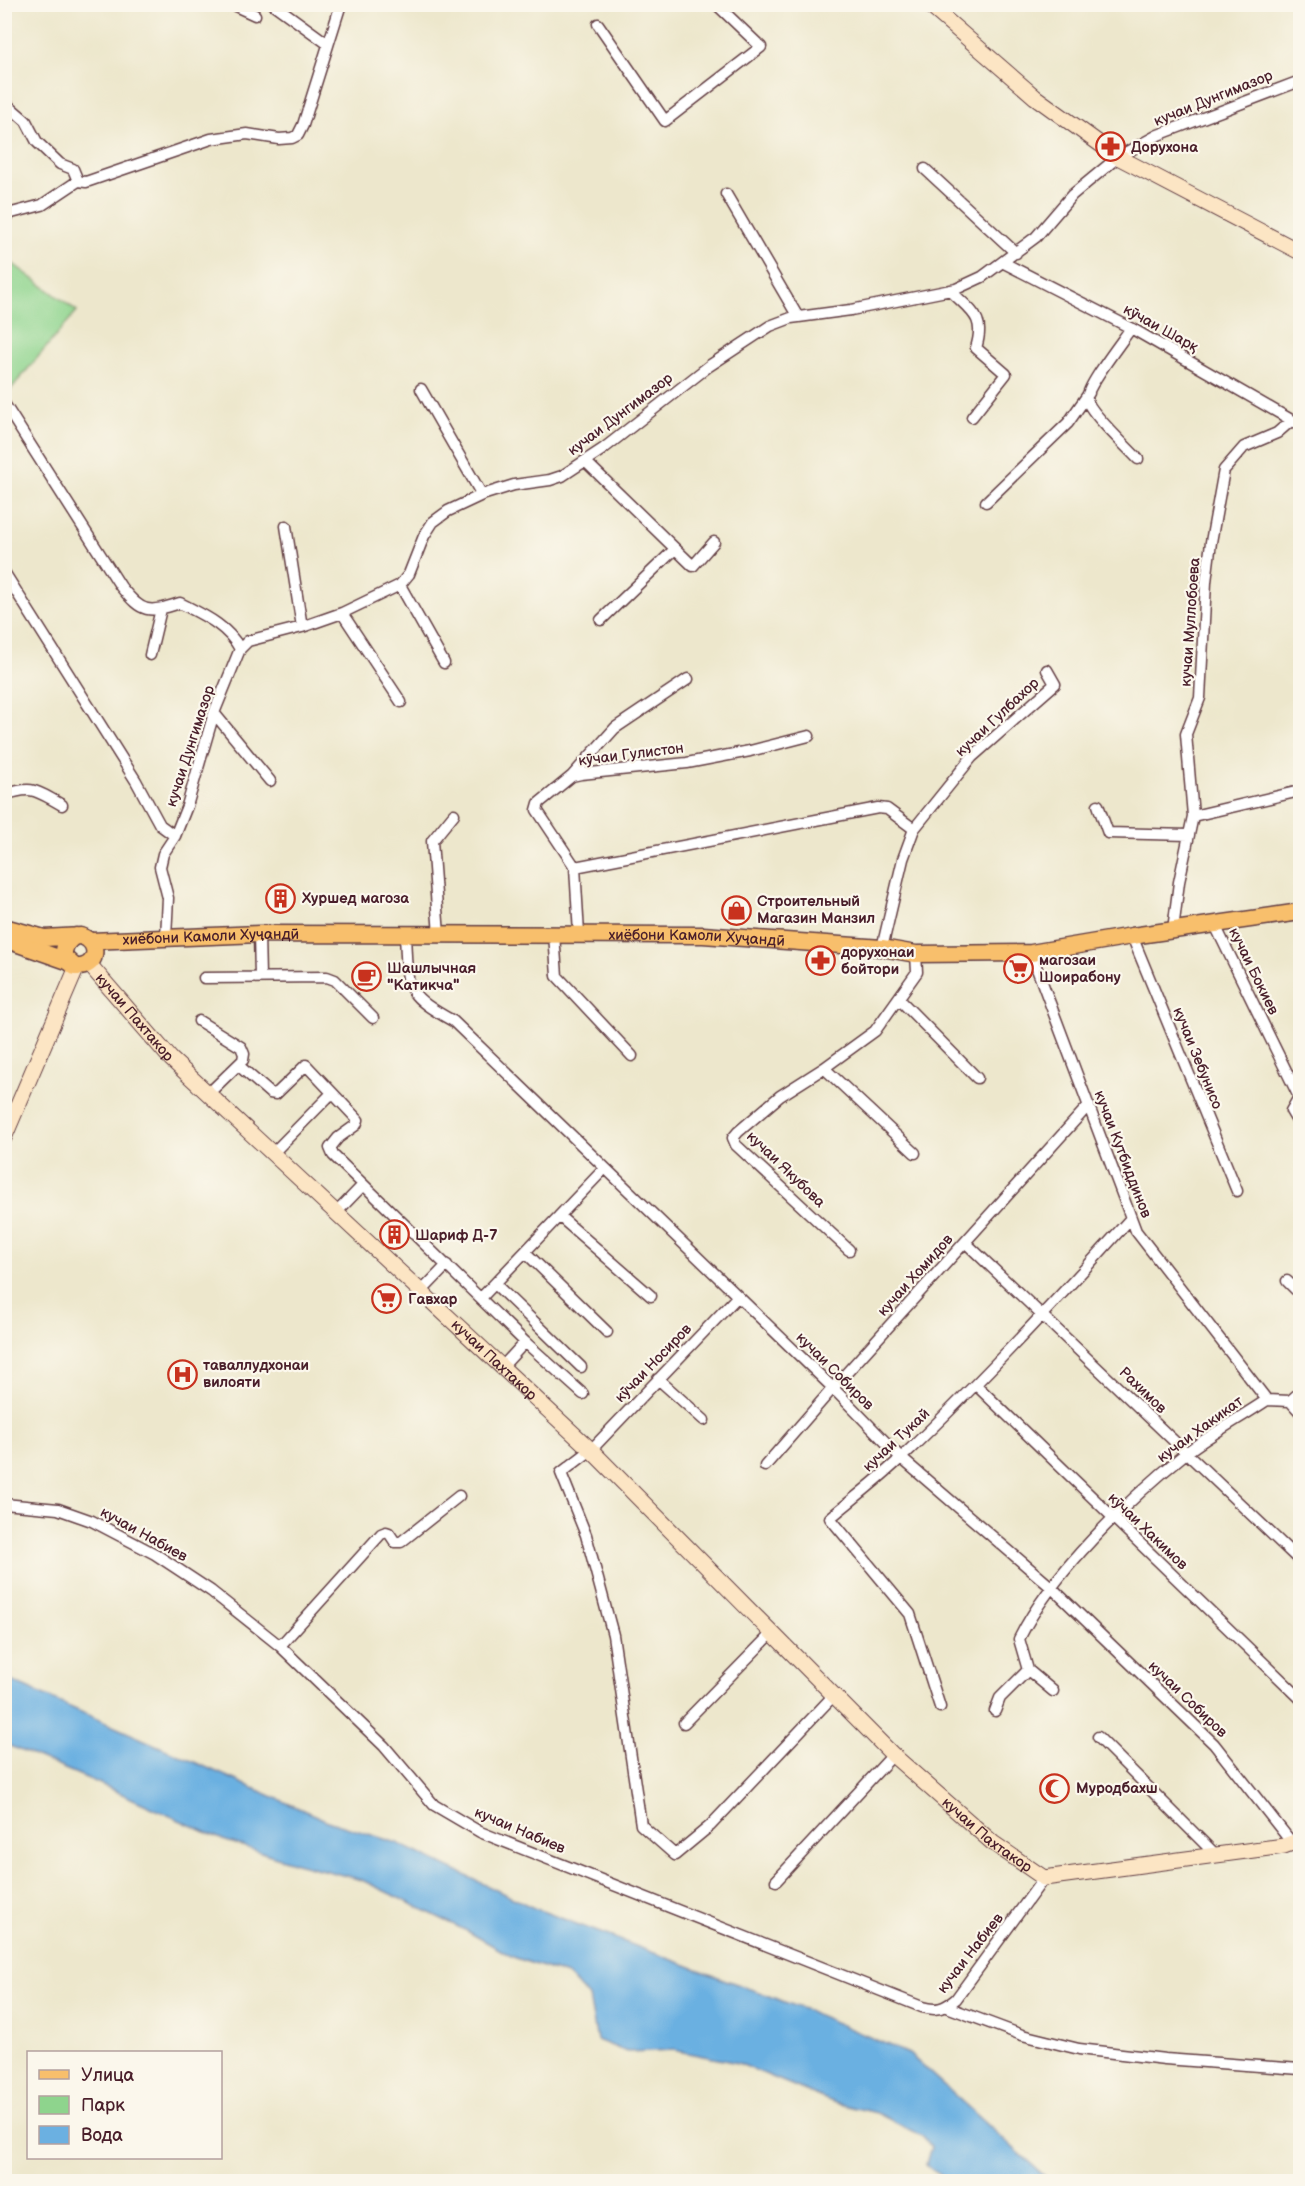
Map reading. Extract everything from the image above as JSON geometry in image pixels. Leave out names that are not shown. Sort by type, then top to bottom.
[{"type":"main road","points":[[928,4],[1035,97],[1118,157],[1300,252]]},
{"type":"main road","name":"хиёбони Камоли Хуҷандӣ","points":[[4,927],[45,938],[83,939],[259,934],[703,935],[882,948],[916,954],[1031,953],[1300,912]]},
{"type":"main road","points":[[4,1138],[81,963],[95,950],[83,939],[71,938],[64,946],[64,952],[81,963]]},
{"type":"main road","points":[[4,939],[81,963],[98,960],[120,939]]},
{"type":"main road","name":"кучаи Пахтакор","points":[[81,963],[171,1059],[591,1450],[893,1755],[993,1843],[1044,1878],[1284,1846],[1296,1841]]},
{"type":"street","points":[[231,4],[255,15]]},
{"type":"street","points":[[273,4],[328,44]]},
{"type":"street","points":[[4,215],[42,205],[78,181],[86,182],[210,139],[247,134],[279,139],[298,135],[341,4]]},
{"type":"street","points":[[598,24],[665,121],[760,47],[716,4]]},
{"type":"street","name":"кучаи Дунгимазор","points":[[400,585],[409,574],[424,536],[433,522],[448,511],[482,495],[514,485],[562,476],[709,366],[770,326],[798,317],[851,310],[950,290],[982,277],[1004,263],[1036,237],[1072,195],[1118,157],[1158,135],[1279,87],[1300,81]]},
{"type":"street","points":[[4,102],[26,121],[37,142],[60,164],[73,169],[78,181]]},
{"type":"street","points":[[925,169],[1016,253]]},
{"type":"street","points":[[726,194],[798,317]]},
{"type":"street","name":"кӯчаи Шарқ","points":[[1004,263],[1131,328],[1298,424]]},
{"type":"street","points":[[950,290],[978,319],[981,332],[976,348],[1006,374],[972,417]]},
{"type":"street","points":[[986,502],[1068,423],[1131,328]]},
{"type":"street","points":[[421,389],[482,495]]},
{"type":"street","points":[[1089,392],[1087,400],[1092,410],[1138,459]]},
{"type":"street","points":[[5,405],[121,587],[136,605],[154,612],[180,603],[210,618],[234,637],[240,649],[248,641],[302,627],[342,613],[400,585],[444,663]]},
{"type":"street","name":"кучаи Муллобоева","points":[[1173,930],[1179,882],[1193,816],[1186,734],[1200,698],[1207,572],[1224,470],[1244,447],[1298,424]]},
{"type":"street","points":[[585,461],[693,566],[714,542]]},
{"type":"street","points":[[286,526],[302,627]]},
{"type":"street","points":[[601,620],[675,549]]},
{"type":"street","points":[[4,572],[136,781],[160,825],[174,836]]},
{"type":"street","points":[[150,655],[161,609]]},
{"type":"street","points":[[342,613],[401,702]]},
{"type":"street","name":"кучаи Дунгимазор","points":[[166,937],[168,898],[160,867],[163,854],[187,806],[214,713],[240,649]]},
{"type":"street","name":"кучаи Гулбахор","points":[[882,948],[903,859],[914,829],[972,757],[1055,684],[1047,670]]},
{"type":"street","points":[[572,776],[615,728],[688,679]]},
{"type":"street","points":[[214,713],[270,781]]},
{"type":"street","name":"кӯчаи Гулистон","points":[[575,867],[537,810],[539,803],[572,776],[687,763],[750,751],[809,736]]},
{"type":"street","points":[[4,795],[21,789],[32,789],[62,805]]},
{"type":"street","points":[[1193,816],[1300,791]]},
{"type":"street","points":[[1098,805],[1108,833],[1189,836]]},
{"type":"street","points":[[579,934],[575,867],[878,808],[887,809],[914,829]]},
{"type":"street","points":[[440,935],[432,841],[454,814]]},
{"type":"street","name":"кучаи Бокиев","points":[[1215,925],[1299,1097],[1291,1111],[1300,1126]]},
{"type":"street","points":[[259,934],[260,977]]},
{"type":"street","points":[[554,934],[557,976],[632,1056]]},
{"type":"street","name":"кучаи Собиров","points":[[405,935],[407,979],[413,994],[426,1006],[453,1021],[833,1388],[901,1458],[1051,1587],[1214,1744],[1296,1841]]},
{"type":"street","name":"кучаи Зебунисо","points":[[1132,936],[1237,1191]]},
{"type":"street","name":"кучаи Кутбиддинов","points":[[1031,953],[1136,1231],[1267,1400]]},
{"type":"street","name":"кучаи Якубова","points":[[849,1250],[736,1144],[734,1138],[780,1096],[875,1031],[917,972],[916,954]]},
{"type":"street","points":[[204,978],[327,977],[335,980],[374,1018]]},
{"type":"street","points":[[899,999],[977,1078]]},
{"type":"street","points":[[199,1021],[242,1047],[244,1054],[243,1060],[208,1094]]},
{"type":"street","points":[[238,1065],[270,1093],[276,1094],[306,1065],[358,1120],[356,1125],[338,1138],[330,1148],[333,1155],[481,1299],[583,1394]]},
{"type":"street","points":[[824,1068],[915,1153]]},
{"type":"street","points":[[272,1154],[332,1093]]},
{"type":"street","name":"кучаи Хомидов","points":[[765,1466],[1089,1105]]},
{"type":"street","points":[[481,1299],[605,1168]]},
{"type":"street","points":[[336,1213],[363,1185]]},
{"type":"street","points":[[559,1216],[651,1296]]},
{"type":"street","name":"кучаи Тукай","points":[[940,1707],[910,1614],[830,1518],[901,1458],[976,1385],[1131,1218]]},
{"type":"street","name":"Рахимов","points":[[965,1242],[1300,1561]]},
{"type":"street","points":[[525,1252],[607,1332]]},
{"type":"street","points":[[421,1292],[447,1264]]},
{"type":"street","points":[[1287,1281],[1300,1294]]},
{"type":"street","points":[[495,1284],[581,1367]]},
{"type":"street","name":"кӯчаи Носиров","points":[[738,1296],[591,1450],[561,1473],[586,1535],[613,1635],[641,1825],[675,1855],[710,1826],[835,1694]]},
{"type":"street","points":[[502,1367],[525,1341]]},
{"type":"street","points":[[658,1379],[704,1420]]},
{"type":"street","name":"кӯчаи Хакимов","points":[[976,1385],[1300,1698]]},
{"type":"street","points":[[1267,1400],[1290,1401],[1300,1392]]},
{"type":"street","name":"кучаи Хакикат","points":[[1051,1587],[1112,1518],[1187,1453],[1267,1400]]},
{"type":"street","points":[[1290,1401],[1300,1412]]},
{"type":"street","points":[[280,1646],[381,1534],[389,1533],[395,1542],[401,1542],[459,1496]]},
{"type":"street","name":"кучаи Набиев","points":[[4,1504],[58,1509],[92,1521],[155,1554],[211,1591],[280,1646],[384,1746],[435,1805],[480,1832],[922,2007],[935,2010],[947,2007],[956,1999],[1044,1878]]},
{"type":"street","points":[[1051,1587],[1028,1620],[1019,1639],[1028,1670],[1053,1691]]},
{"type":"street","points":[[684,1724],[773,1632]]},
{"type":"street","points":[[995,1711],[1000,1698],[1028,1670]]},
{"type":"street","points":[[1098,1737],[1216,1855]]},
{"type":"street","points":[[776,1881],[893,1755]]},
{"type":"street","points":[[947,2007],[1022,2035],[1079,2049],[1165,2059],[1300,2069]]},
{"type":"green space","points":[[5,258],[77,311],[5,396]]},
{"type":"water","points":[[4,1678],[330,1822],[397,1843],[534,1908],[806,2010],[909,2054],[1050,2181],[949,2181],[926,2165],[931,2147],[924,2137],[877,2113],[835,2103],[738,2063],[673,2050],[627,2052],[597,2040],[589,1997],[567,1975],[513,1957],[467,1931],[362,1880],[296,1863],[223,1840],[96,1782],[5,1744]]},
{"type":"place","name":"Дорухона","points":[[1110,147]]},
{"type":"place","name":"Хуршед магоза","points":[[281,898]]},
{"type":"place","name":"Строительный Магазин Манзил","points":[[736,910]]},
{"type":"place","name":"дорухонаи бойтори","points":[[820,961]]},
{"type":"place","name":"магозаи Шоирабону","points":[[1018,969]]},
{"type":"place","name":"Шашлычная \"Катикча\"","points":[[366,977]]},
{"type":"place","name":"Шариф Д-7","points":[[394,1235]]},
{"type":"place","name":"Гавхар","points":[[387,1299]]},
{"type":"place","name":"таваллудхонаи вилояти","points":[[182,1374]]},
{"type":"place","name":"Муродбахш","points":[[1055,1788]]}]
